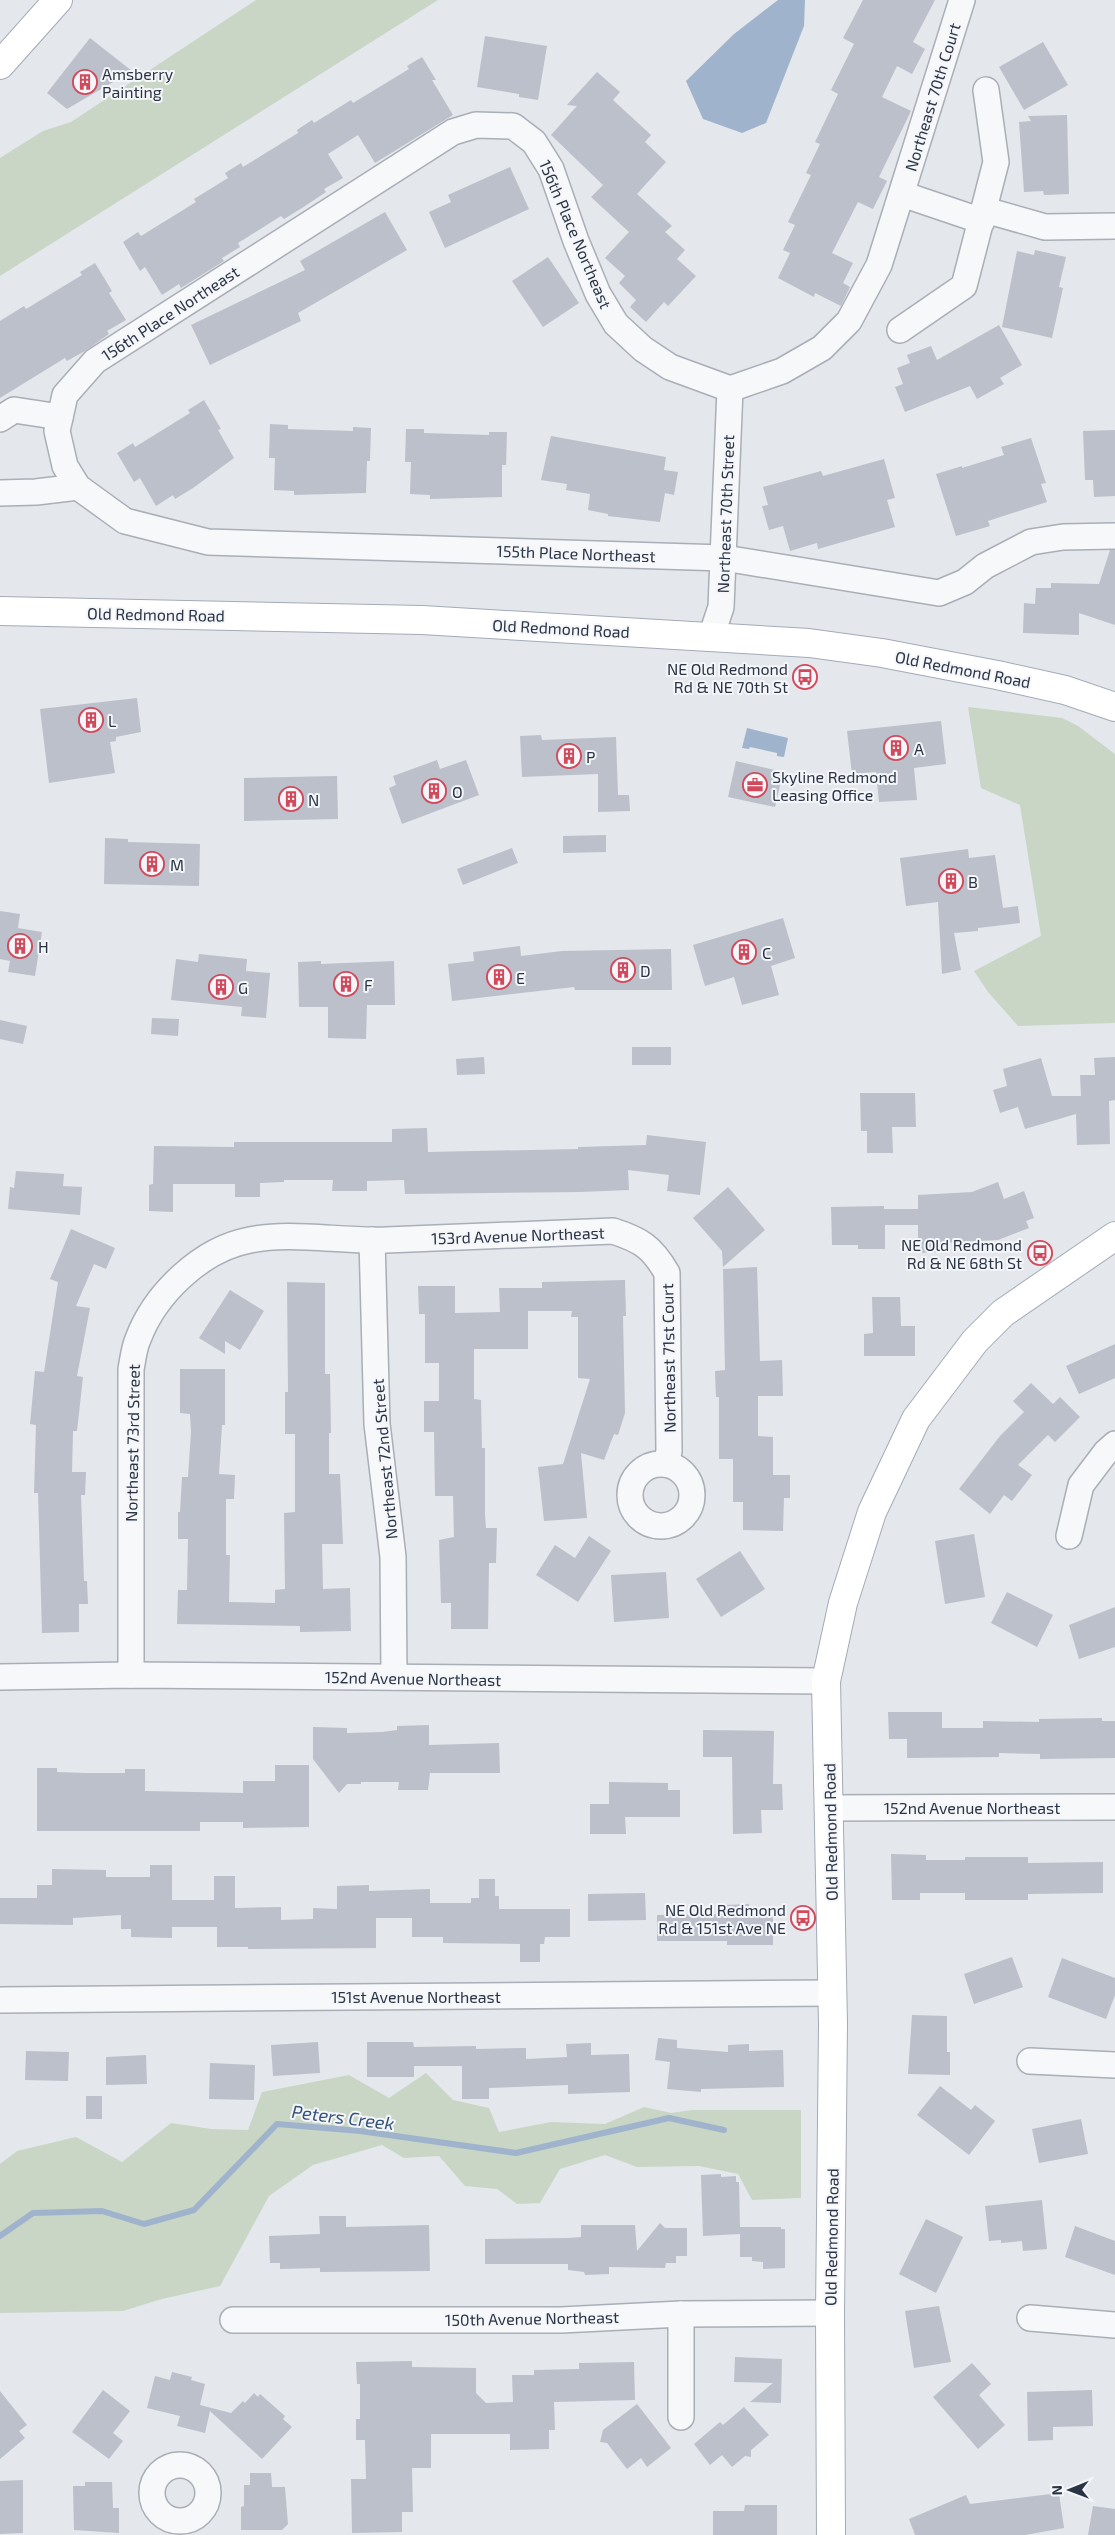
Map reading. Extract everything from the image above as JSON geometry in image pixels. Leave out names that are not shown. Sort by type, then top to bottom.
[{"type":"main road","points":[[0,66],[58,0]]},
{"type":"main road","name":"Old Redmond Road","points":[[0,611],[422,620],[710,636],[810,644],[882,653],[1065,690],[1115,707]]},
{"type":"main road","name":"Old Redmond Road","points":[[831,2535],[830,2313],[833,1993],[826,1681],[842,1603],[872,1512],[916,1419],[975,1340],[1004,1313],[1115,1236]]},
{"type":"street","name":"Northeast 70th Court","points":[[902,194],[962,0]]},
{"type":"street","points":[[900,330],[964,286],[996,162],[986,90]]},
{"type":"street","name":"156th Place Northeast","points":[[60,449],[57,431],[64,395],[95,361],[453,132],[476,125],[513,126],[534,142],[551,169],[595,285],[616,324],[643,349],[670,367],[730,389]]},
{"type":"street","points":[[730,389],[782,372],[822,348],[849,321],[879,265],[902,194],[983,215],[1045,227],[1115,226]]},
{"type":"street","name":"Northeast 70th Street","points":[[710,636],[721,607],[730,389]]},
{"type":"street","points":[[0,419],[14,410],[60,417]]},
{"type":"street","name":"155th Place Northeast","points":[[60,449],[65,466],[78,487],[125,521],[208,542],[724,558],[939,593],[965,582],[986,566],[1031,542],[1063,538],[1115,536]]},
{"type":"street","points":[[0,493],[36,492],[78,487]]},
{"type":"street","name":"153rd Avenue Northeast","points":[[372,1240],[613,1231],[638,1238],[657,1255]]},
{"type":"street","name":"Northeast 73rd Street","points":[[131,1676],[131,1369],[138,1339],[151,1313],[173,1284],[199,1262],[248,1240],[272,1237],[372,1240]]},
{"type":"street","name":"Northeast 72nd Street","points":[[372,1240],[378,1424],[393,1557],[394,1677]]},
{"type":"street","name":"Northeast 71st Court","points":[[657,1255],[667,1273],[668,1290],[669,1451],[666,1464]]},
{"type":"street","points":[[1069,1536],[1082,1485],[1106,1452],[1115,1444]]},
{"type":"street","name":"152nd Avenue Northeast","points":[[0,1677],[394,1677],[826,1681]]},
{"type":"street","name":"152nd Avenue Northeast","points":[[829,1808],[1115,1807]]},
{"type":"street","name":"151st Avenue Northeast","points":[[0,2000],[833,1993]]},
{"type":"street","points":[[1030,2061],[1115,2066]]},
{"type":"street","name":"150th Avenue Northeast","points":[[233,2320],[552,2320],[681,2314],[830,2313]]},
{"type":"street","points":[[681,2314],[681,2417]]},
{"type":"street","points":[[1030,2318],[1115,2325]]},
{"type":"green space","points":[[256,0],[438,0],[0,276],[0,158],[43,131],[71,122]]},
{"type":"green space","points":[[968,707],[1062,718],[1078,726],[1115,754],[1115,1023],[1018,1026],[988,992],[974,971],[1041,936],[1020,805],[981,788]]},
{"type":"green space","points":[[426,2073],[453,2100],[489,2108],[499,2132],[551,2122],[605,2124],[644,2107],[671,2113],[692,2110],[801,2110],[801,2198],[752,2200],[738,2174],[699,2166],[637,2167],[605,2155],[560,2169],[540,2203],[517,2204],[497,2189],[465,2186],[439,2156],[404,2158],[382,2145],[313,2165],[269,2196],[220,2286],[162,2299],[123,2311],[0,2313],[0,2164],[17,2151],[76,2137],[122,2162],[171,2123],[211,2129],[248,2130],[262,2092],[349,2075],[389,2098]]},
{"type":"water","points":[[778,0],[805,0],[804,26],[766,123],[742,133],[703,119],[686,81],[734,34]]},
{"type":"water","points":[[747,728],[788,738],[784,757],[777,756],[777,753],[750,747],[749,749],[742,748]]},
{"type":"building","points":[[863,0],[935,0],[913,42],[925,49],[912,74],[897,66],[882,97],[911,111],[879,177],[887,181],[873,209],[858,202],[832,253],[853,263],[843,283],[850,287],[841,306],[815,293],[814,297],[778,278],[790,253],[783,250],[795,225],[788,222],[811,175],[806,173],[820,144],[815,142],[838,94],[831,90],[854,44],[843,38]]},
{"type":"building","points":[[485,36],[547,46],[538,100],[519,97],[519,94],[477,87]]},
{"type":"building","name":"Amsberry Painting","points":[[90,38],[132,71],[67,109],[47,93]]},
{"type":"building","points":[[1043,42],[1068,85],[1024,110],[999,67]]},
{"type":"building","points":[[422,57],[436,80],[432,80],[453,115],[375,163],[358,135],[328,154],[343,178],[324,189],[326,192],[302,208],[284,219],[281,216],[238,243],[240,247],[222,258],[224,261],[181,288],[179,284],[162,295],[145,267],[140,271],[123,242],[138,232],[141,236],[196,202],[194,199],[228,178],[225,173],[241,163],[243,167],[298,133],[297,130],[312,120],[314,123],[351,100],[353,103],[409,69],[407,66]]},
{"type":"building","points":[[597,72],[620,92],[613,100],[651,135],[645,142],[666,162],[637,194],[672,226],[665,232],[685,250],[677,259],[696,276],[668,306],[664,302],[646,322],[630,307],[636,300],[619,283],[625,276],[605,258],[629,232],[591,197],[603,185],[551,135],[577,106],[567,105]]},
{"type":"building","points":[[1067,115],[1069,194],[1044,195],[1043,191],[1024,192],[1019,122],[1031,121],[1028,116]]},
{"type":"building","points":[[510,167],[529,209],[445,248],[429,212],[451,202],[448,195]]},
{"type":"building","points":[[385,212],[407,250],[298,313],[301,321],[210,365],[191,325],[305,270],[300,261]]},
{"type":"building","points":[[1035,250],[1066,257],[1059,287],[1063,288],[1052,338],[1002,327],[1017,251],[1034,255]]},
{"type":"building","points":[[548,257],[579,303],[543,327],[512,281]]},
{"type":"building","points":[[95,263],[112,291],[109,293],[126,320],[107,331],[109,334],[85,351],[67,361],[65,358],[0,398],[0,321],[24,306],[26,309],[82,275],[80,272]]},
{"type":"building","points":[[999,325],[1022,365],[1000,378],[1004,384],[977,399],[970,386],[905,412],[895,387],[903,384],[897,368],[910,363],[907,355],[931,346],[937,360]]},
{"type":"building","points":[[204,400],[221,429],[218,430],[234,458],[193,488],[175,499],[173,495],[156,506],[140,478],[134,482],[117,453],[133,443],[135,447],[190,413],[188,410]]},
{"type":"building","points":[[270,424],[288,425],[288,429],[353,431],[353,427],[371,428],[370,461],[367,461],[366,493],[294,495],[294,491],[274,490],[275,458],[269,458]]},
{"type":"building","points":[[406,429],[424,429],[424,433],[489,435],[489,432],[507,432],[506,465],[502,465],[502,497],[430,499],[430,495],[410,494],[411,462],[405,462]]},
{"type":"building","points":[[1115,430],[1115,496],[1094,497],[1093,480],[1085,480],[1083,431]]},
{"type":"building","points":[[551,436],[666,457],[664,470],[678,472],[674,495],[665,493],[660,522],[608,516],[608,514],[588,510],[590,494],[566,490],[567,484],[541,480]]},
{"type":"building","points":[[1031,438],[1046,483],[1041,484],[1047,502],[988,521],[990,526],[956,536],[936,474],[1004,455],[1001,447]]},
{"type":"building","points":[[884,459],[895,498],[887,500],[895,527],[818,549],[817,543],[790,551],[783,526],[769,530],[762,506],[768,505],[763,487],[821,471],[823,476]]},
{"type":"building","points":[[1110,550],[1115,550],[1115,625],[1079,613],[1079,635],[1023,633],[1024,603],[1035,604],[1036,588],[1051,588],[1051,583],[1099,584]]},
{"type":"building","name":"L","points":[[137,698],[141,732],[116,737],[116,741],[110,742],[115,773],[49,783],[40,709]]},
{"type":"building","name":"A","points":[[941,721],[946,764],[914,768],[917,800],[879,802],[876,772],[852,774],[847,731]]},
{"type":"building","name":"P","points":[[541,735],[542,740],[616,737],[618,795],[629,795],[630,811],[598,812],[598,774],[522,777],[520,736]]},
{"type":"building","name":"O","points":[[437,760],[440,769],[466,760],[479,795],[402,824],[389,788],[396,785],[393,776]]},
{"type":"building","name":"Skyline Redmond Leasing Office","points":[[736,761],[783,772],[775,807],[728,797]]},
{"type":"building","name":"N","points":[[337,776],[338,819],[244,821],[244,778]]},
{"type":"building","points":[[606,835],[606,852],[563,853],[563,836]]},
{"type":"building","name":"M","points":[[105,838],[128,839],[128,842],[200,844],[199,886],[104,884]]},
{"type":"building","points":[[512,848],[518,863],[463,885],[457,869]]},
{"type":"building","points":[[968,849],[969,858],[995,855],[1003,908],[1018,906],[1020,923],[978,928],[978,931],[954,933],[961,970],[942,974],[938,902],[906,906],[900,858]]},
{"type":"building","name":"H","points":[[0,911],[20,914],[18,928],[42,932],[35,976],[8,972],[10,961],[0,959]]},
{"type":"building","name":"C","points":[[783,918],[795,958],[771,966],[779,995],[742,1005],[734,977],[705,986],[693,945]]},
{"type":"building","points":[[520,946],[521,956],[562,951],[671,949],[672,990],[575,990],[574,987],[452,1001],[448,964],[474,961],[473,952]]},
{"type":"building","name":"G","points":[[199,954],[247,959],[246,971],[270,973],[266,1018],[241,1016],[242,1007],[171,1000],[176,959],[198,962]]},
{"type":"building","name":"F","points":[[321,961],[321,964],[394,961],[395,1005],[367,1005],[366,1039],[328,1038],[328,1007],[299,1007],[298,962]]},
{"type":"building","points":[[152,1018],[179,1019],[178,1036],[151,1034]]},
{"type":"building","points":[[0,1020],[27,1026],[23,1044],[0,1039]]},
{"type":"building","points":[[632,1047],[671,1047],[671,1065],[632,1065]]},
{"type":"building","points":[[484,1057],[485,1074],[457,1075],[456,1059]]},
{"type":"building","points":[[1115,1057],[1115,1100],[1109,1101],[1110,1144],[1077,1145],[1076,1114],[1025,1129],[1018,1107],[1000,1113],[993,1090],[1007,1086],[1003,1069],[1041,1058],[1052,1096],[1081,1096],[1080,1075],[1095,1075],[1094,1058]]},
{"type":"building","points":[[860,1093],[915,1093],[916,1127],[892,1127],[893,1153],[867,1153],[867,1131],[861,1131]]},
{"type":"building","points":[[427,1128],[428,1152],[578,1149],[578,1147],[646,1145],[647,1135],[706,1142],[700,1195],[667,1191],[669,1175],[628,1170],[629,1190],[580,1192],[405,1194],[404,1180],[367,1181],[367,1191],[332,1191],[333,1180],[284,1180],[284,1182],[260,1183],[260,1197],[235,1197],[235,1184],[173,1184],[173,1212],[149,1211],[149,1185],[153,1184],[154,1146],[234,1147],[234,1142],[392,1142],[392,1129]]},
{"type":"building","points":[[16,1171],[64,1174],[63,1186],[82,1187],[80,1215],[8,1209],[10,1187],[14,1188]]},
{"type":"building","points":[[998,1182],[1004,1199],[1024,1191],[1034,1218],[1026,1221],[1029,1228],[998,1240],[940,1243],[940,1252],[918,1253],[918,1225],[885,1225],[885,1249],[858,1249],[858,1245],[832,1245],[831,1207],[884,1206],[884,1209],[918,1209],[918,1195],[972,1192]]},
{"type":"building","points":[[728,1187],[765,1230],[723,1267],[722,1251],[693,1218]]},
{"type":"building","points":[[71,1229],[115,1248],[106,1269],[94,1264],[76,1306],[90,1308],[77,1376],[83,1377],[77,1431],[73,1431],[72,1472],[86,1472],[85,1495],[81,1495],[84,1581],[87,1581],[88,1604],[79,1604],[79,1632],[42,1633],[38,1493],[34,1493],[36,1425],[30,1424],[35,1371],[44,1372],[58,1282],[50,1279]]},
{"type":"building","points":[[757,1267],[760,1361],[782,1360],[783,1396],[758,1396],[758,1436],[773,1437],[773,1475],[790,1475],[790,1498],[784,1498],[783,1531],[743,1530],[743,1502],[733,1502],[733,1459],[719,1459],[719,1397],[716,1397],[715,1371],[725,1370],[723,1269]]},
{"type":"building","points":[[625,1280],[626,1316],[623,1316],[625,1413],[618,1435],[614,1434],[604,1460],[581,1453],[587,1518],[544,1521],[538,1467],[563,1464],[590,1379],[578,1378],[578,1317],[571,1317],[572,1311],[528,1311],[528,1349],[474,1349],[474,1399],[481,1400],[482,1448],[485,1448],[486,1528],[497,1528],[496,1563],[489,1563],[488,1629],[451,1629],[451,1603],[441,1603],[439,1540],[454,1537],[453,1496],[435,1496],[434,1432],[424,1432],[424,1401],[439,1401],[439,1363],[425,1363],[425,1314],[419,1314],[418,1286],[455,1286],[455,1313],[500,1312],[499,1288],[542,1288],[542,1282]]},
{"type":"building","points":[[287,1282],[325,1283],[325,1374],[330,1374],[331,1433],[329,1433],[329,1474],[340,1474],[343,1544],[322,1544],[323,1589],[350,1588],[351,1631],[300,1632],[300,1626],[177,1624],[178,1590],[187,1590],[188,1539],[178,1539],[178,1512],[180,1512],[182,1477],[188,1477],[191,1432],[190,1414],[180,1413],[180,1369],[225,1369],[225,1425],[222,1425],[219,1474],[235,1475],[234,1499],[226,1499],[226,1555],[230,1555],[229,1602],[275,1603],[275,1590],[285,1589],[284,1513],[295,1512],[295,1434],[285,1434],[285,1392],[288,1392]]},
{"type":"building","points":[[230,1290],[264,1311],[240,1350],[225,1341],[225,1354],[199,1338]]},
{"type":"building","points":[[872,1297],[900,1297],[901,1326],[915,1326],[915,1356],[864,1356],[864,1334],[873,1333]]},
{"type":"building","points":[[1115,1344],[1115,1378],[1079,1394],[1066,1366]]},
{"type":"building","points":[[1031,1383],[1053,1404],[1060,1397],[1080,1417],[1055,1442],[1048,1435],[1018,1465],[1032,1475],[1012,1501],[1004,1495],[990,1514],[959,1489],[1000,1436],[1024,1412],[1013,1401]]},
{"type":"building","points":[[974,1534],[985,1597],[945,1604],[935,1541]]},
{"type":"building","points":[[589,1536],[611,1551],[578,1602],[536,1575],[555,1545],[575,1558]]},
{"type":"building","points":[[740,1551],[765,1589],[721,1617],[696,1579]]},
{"type":"building","points":[[666,1572],[669,1618],[614,1622],[611,1575]]},
{"type":"building","points":[[1007,1592],[1053,1615],[1037,1647],[991,1623]]},
{"type":"building","points":[[1115,1607],[1115,1647],[1079,1659],[1069,1625]]},
{"type":"building","points":[[888,1712],[942,1712],[942,1728],[983,1728],[983,1721],[1039,1722],[1039,1719],[1102,1718],[1102,1721],[1115,1721],[1115,1758],[1040,1759],[1040,1754],[999,1753],[999,1757],[907,1758],[907,1739],[889,1739]]},
{"type":"building","points":[[429,1725],[429,1745],[499,1743],[500,1773],[430,1773],[428,1790],[398,1790],[399,1782],[361,1782],[361,1784],[347,1784],[339,1793],[313,1759],[313,1727],[347,1728],[347,1733],[382,1732],[397,1730],[397,1726]]},
{"type":"building","points":[[703,1730],[774,1731],[773,1784],[782,1784],[783,1810],[761,1810],[762,1833],[733,1834],[732,1757],[703,1757]]},
{"type":"building","points":[[275,1765],[309,1765],[309,1827],[243,1828],[243,1822],[200,1822],[200,1831],[37,1831],[37,1768],[57,1768],[57,1772],[86,1773],[125,1773],[125,1769],[145,1769],[145,1791],[243,1793],[243,1781],[275,1781]]},
{"type":"building","points":[[609,1782],[668,1783],[668,1790],[680,1790],[680,1817],[625,1817],[626,1834],[590,1834],[590,1804],[609,1804]]},
{"type":"building","points":[[891,1854],[926,1855],[926,1860],[965,1860],[965,1857],[1028,1857],[1028,1863],[1103,1862],[1103,1893],[1028,1894],[1028,1900],[965,1900],[965,1893],[920,1893],[920,1900],[892,1900]]},
{"type":"building","points":[[150,1865],[172,1865],[172,1900],[214,1900],[214,1876],[235,1876],[235,1908],[281,1907],[281,1920],[313,1919],[313,1908],[337,1909],[337,1886],[369,1885],[369,1891],[430,1889],[430,1903],[471,1903],[471,1898],[479,1898],[479,1879],[495,1879],[495,1896],[499,1896],[499,1909],[570,1909],[570,1937],[545,1937],[544,1944],[540,1944],[540,1962],[520,1962],[520,1944],[443,1943],[443,1937],[412,1937],[412,1918],[376,1918],[376,1948],[248,1949],[248,1947],[217,1947],[217,1927],[172,1927],[172,1938],[131,1937],[131,1929],[121,1929],[121,1915],[73,1918],[73,1925],[0,1924],[0,1898],[37,1898],[37,1885],[52,1885],[52,1869],[106,1870],[106,1877],[150,1877]]},
{"type":"building","points":[[645,1893],[646,1920],[588,1921],[588,1894]]},
{"type":"building","points":[[749,1904],[749,1916],[773,1916],[773,1945],[727,1945],[727,1941],[657,1941],[657,1915],[726,1914],[726,1905]]},
{"type":"building","points":[[1012,1957],[1023,1987],[974,2004],[964,1974]]},
{"type":"building","points":[[1062,1958],[1115,1978],[1115,1995],[1106,2019],[1048,1997]]},
{"type":"building","points":[[912,2015],[947,2016],[947,2052],[950,2052],[950,2075],[908,2074]]},
{"type":"building","points":[[658,2038],[677,2040],[677,2048],[728,2052],[728,2045],[749,2044],[749,2051],[783,2050],[784,2087],[701,2089],[701,2092],[667,2089],[670,2062],[655,2060]]},
{"type":"building","points":[[318,2042],[320,2073],[273,2076],[271,2045]]},
{"type":"building","points":[[367,2042],[413,2042],[414,2047],[476,2046],[476,2049],[526,2048],[526,2059],[567,2057],[566,2044],[591,2043],[591,2055],[629,2054],[630,2092],[568,2094],[568,2085],[489,2088],[489,2099],[462,2099],[462,2066],[414,2066],[414,2077],[367,2077]]},
{"type":"building","points":[[26,2051],[69,2052],[68,2081],[25,2080]]},
{"type":"building","points":[[146,2055],[147,2084],[106,2085],[106,2057]]},
{"type":"building","points":[[210,2063],[255,2065],[254,2100],[209,2099]]},
{"type":"building","points":[[940,2086],[971,2110],[975,2105],[995,2121],[969,2155],[917,2115]]},
{"type":"building","points":[[86,2096],[102,2096],[102,2119],[86,2119]]},
{"type":"building","points":[[1081,2119],[1088,2154],[1039,2163],[1032,2129]]},
{"type":"building","points":[[721,2174],[721,2177],[736,2176],[736,2182],[739,2182],[740,2227],[781,2227],[781,2229],[785,2229],[785,2268],[763,2269],[763,2262],[752,2261],[752,2257],[740,2257],[740,2234],[703,2236],[701,2175]]},
{"type":"building","points":[[1042,2200],[1047,2249],[1023,2251],[1022,2241],[1001,2243],[1001,2240],[989,2241],[985,2206]]},
{"type":"building","points":[[319,2216],[346,2216],[346,2227],[429,2225],[430,2271],[320,2272],[320,2268],[280,2269],[280,2263],[270,2263],[269,2236],[320,2234]]},
{"type":"building","points":[[926,2219],[963,2237],[936,2293],[899,2274]]},
{"type":"building","points":[[660,2223],[665,2228],[687,2228],[687,2256],[676,2256],[676,2263],[666,2263],[665,2268],[609,2267],[609,2274],[585,2275],[584,2272],[568,2270],[568,2264],[485,2264],[485,2239],[581,2237],[581,2225],[635,2225],[637,2251]]},
{"type":"building","points":[[1075,2226],[1115,2241],[1115,2275],[1065,2257]]},
{"type":"building","points":[[939,2306],[951,2362],[914,2368],[905,2311]]},
{"type":"building","points":[[735,2357],[782,2359],[781,2403],[750,2402],[773,2383],[734,2382]]},
{"type":"building","points":[[412,2361],[412,2367],[476,2368],[476,2393],[486,2403],[513,2402],[512,2375],[534,2375],[534,2370],[579,2369],[579,2363],[634,2362],[635,2400],[554,2402],[555,2430],[549,2430],[549,2449],[510,2450],[510,2434],[431,2434],[431,2468],[412,2468],[413,2512],[402,2512],[402,2532],[352,2533],[351,2479],[366,2479],[365,2440],[356,2440],[356,2419],[360,2419],[360,2384],[357,2384],[356,2362]]},
{"type":"building","points":[[972,2363],[991,2384],[979,2395],[1005,2425],[978,2449],[933,2397]]},
{"type":"building","points":[[172,2372],[192,2377],[191,2380],[205,2384],[200,2405],[231,2413],[243,2401],[245,2403],[254,2393],[258,2397],[260,2394],[285,2416],[283,2419],[292,2427],[262,2459],[210,2411],[205,2433],[177,2426],[180,2416],[147,2408],[155,2376],[170,2380]]},
{"type":"building","points":[[103,2390],[130,2411],[113,2433],[123,2441],[109,2459],[72,2432]]},
{"type":"building","points":[[1092,2390],[1093,2426],[1053,2427],[1053,2440],[1028,2441],[1027,2392]]},
{"type":"building","points":[[0,2391],[27,2425],[19,2431],[25,2438],[0,2459]]},
{"type":"building","points":[[637,2404],[671,2448],[647,2467],[641,2458],[627,2469],[607,2443],[600,2442],[603,2430]]},
{"type":"building","points":[[744,2407],[769,2435],[751,2450],[751,2457],[745,2456],[732,2467],[722,2455],[710,2465],[694,2444],[720,2422],[723,2425]]},
{"type":"building","points":[[250,2473],[271,2473],[272,2487],[285,2487],[288,2524],[282,2530],[241,2530],[241,2507],[244,2506],[244,2485],[250,2485]]},
{"type":"building","points":[[23,2480],[23,2533],[0,2534],[0,2481]]},
{"type":"building","points":[[85,2482],[112,2482],[113,2508],[119,2508],[119,2533],[74,2530],[73,2486],[85,2486]]},
{"type":"building","points":[[1059,2493],[1064,2528],[1025,2535],[915,2535],[909,2519],[966,2495],[970,2504]]},
{"type":"building","points":[[745,2505],[777,2505],[777,2535],[713,2535],[713,2511],[744,2511]]},
{"type":"building","points":[[1093,2506],[1115,2509],[1115,2535],[1088,2535]]},
{"type":"waterway","name":"Peters Creek","points":[[0,2236],[33,2213],[102,2211],[144,2224],[194,2210],[277,2124],[360,2131],[516,2153],[669,2118],[724,2130]]},
{"type":"place","name":"Amsberry Painting","points":[[85,82]]},
{"type":"place","name":"NE Old Redmond Rd & NE 70th St","points":[[805,677]]},
{"type":"place","name":"L","points":[[91,720]]},
{"type":"place","name":"A","points":[[896,748]]},
{"type":"place","name":"P","points":[[569,756]]},
{"type":"place","name":"Skyline Redmond Leasing Office","points":[[755,785]]},
{"type":"place","name":"O","points":[[434,791]]},
{"type":"place","name":"N","points":[[291,799]]},
{"type":"place","name":"M","points":[[152,864]]},
{"type":"place","name":"B","points":[[951,881]]},
{"type":"place","name":"H","points":[[20,946]]},
{"type":"place","name":"C","points":[[744,952]]},
{"type":"place","name":"D","points":[[623,970]]},
{"type":"place","name":"E","points":[[499,977]]},
{"type":"place","name":"F","points":[[346,984]]},
{"type":"place","name":"G","points":[[221,987]]},
{"type":"place","name":"NE Old Redmond Rd & NE 68th St","points":[[1040,1253]]},
{"type":"place","name":"NE Old Redmond Rd & 151st Ave NE","points":[[803,1918]]}]
